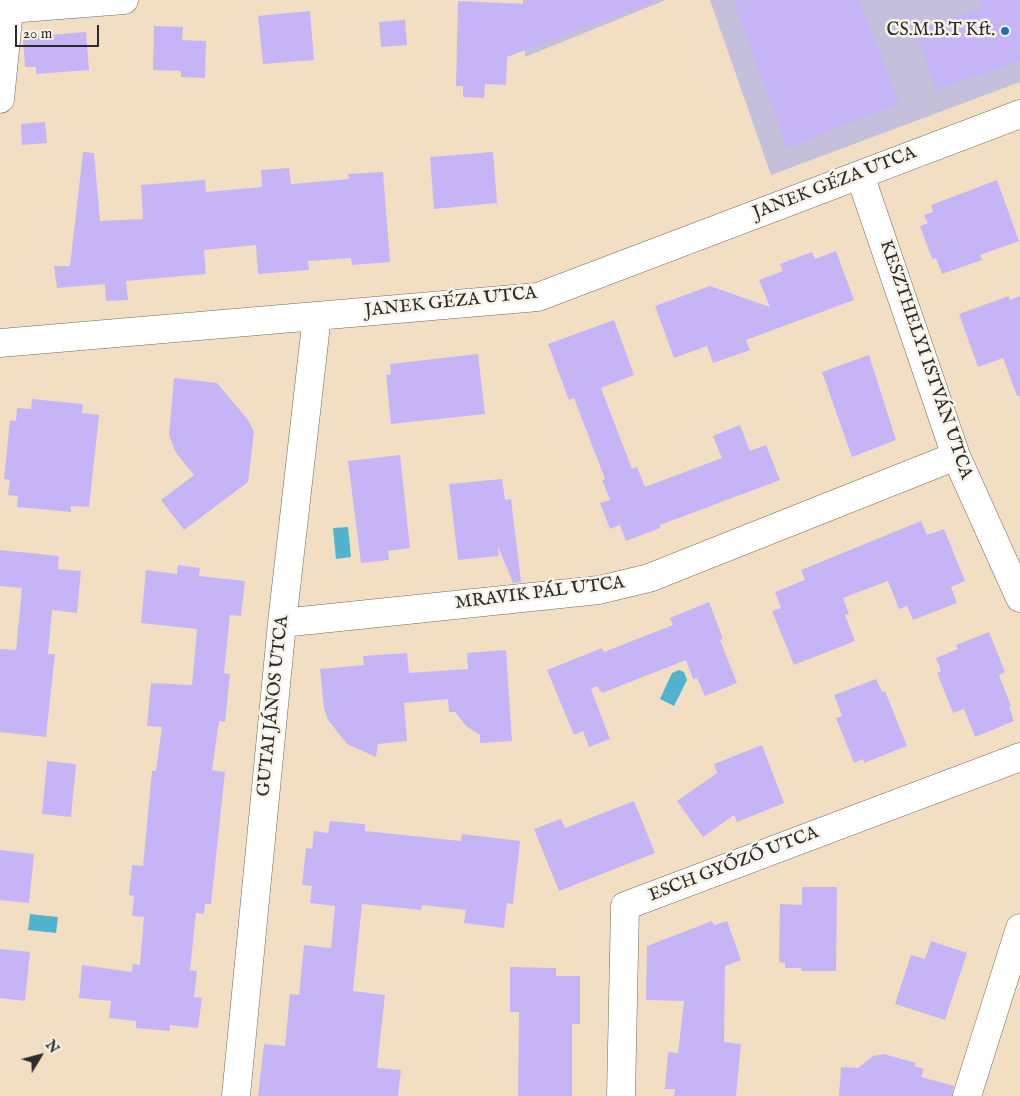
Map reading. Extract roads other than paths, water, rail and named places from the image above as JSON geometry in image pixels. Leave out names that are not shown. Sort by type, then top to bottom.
[{"type":"street","points":[[0,99],[10,4],[124,0]]},
{"type":"street","name":"JANEK GÉZA UTCA","points":[[0,343],[538,297],[1020,114]]},
{"type":"street","name":"KESZTHELYI ISTVÁN UTCA","points":[[860,175],[956,456],[1020,598]]},
{"type":"street","name":"GUTAI JÁNOS UTCA","points":[[236,1096],[282,623],[317,316]]},
{"type":"street","name":"MRAVIK PÁL UTCA","points":[[282,623],[599,590],[650,578],[956,456]]},
{"type":"street","name":"ESCH GYŐZŐ UTCA","points":[[621,1096],[625,906],[1020,757]]},
{"type":"street","points":[[967,1096],[1020,928]]},
{"type":"water","points":[[348,527],[351,557],[336,559],[333,528]]},
{"type":"water","points":[[679,670],[684,672],[687,680],[674,706],[660,699],[672,673]]},
{"type":"water","points":[[30,914],[58,917],[56,933],[28,930]]},
{"type":"place","name":"CS.M.B.T Kft.","points":[[1005,31]]}]
